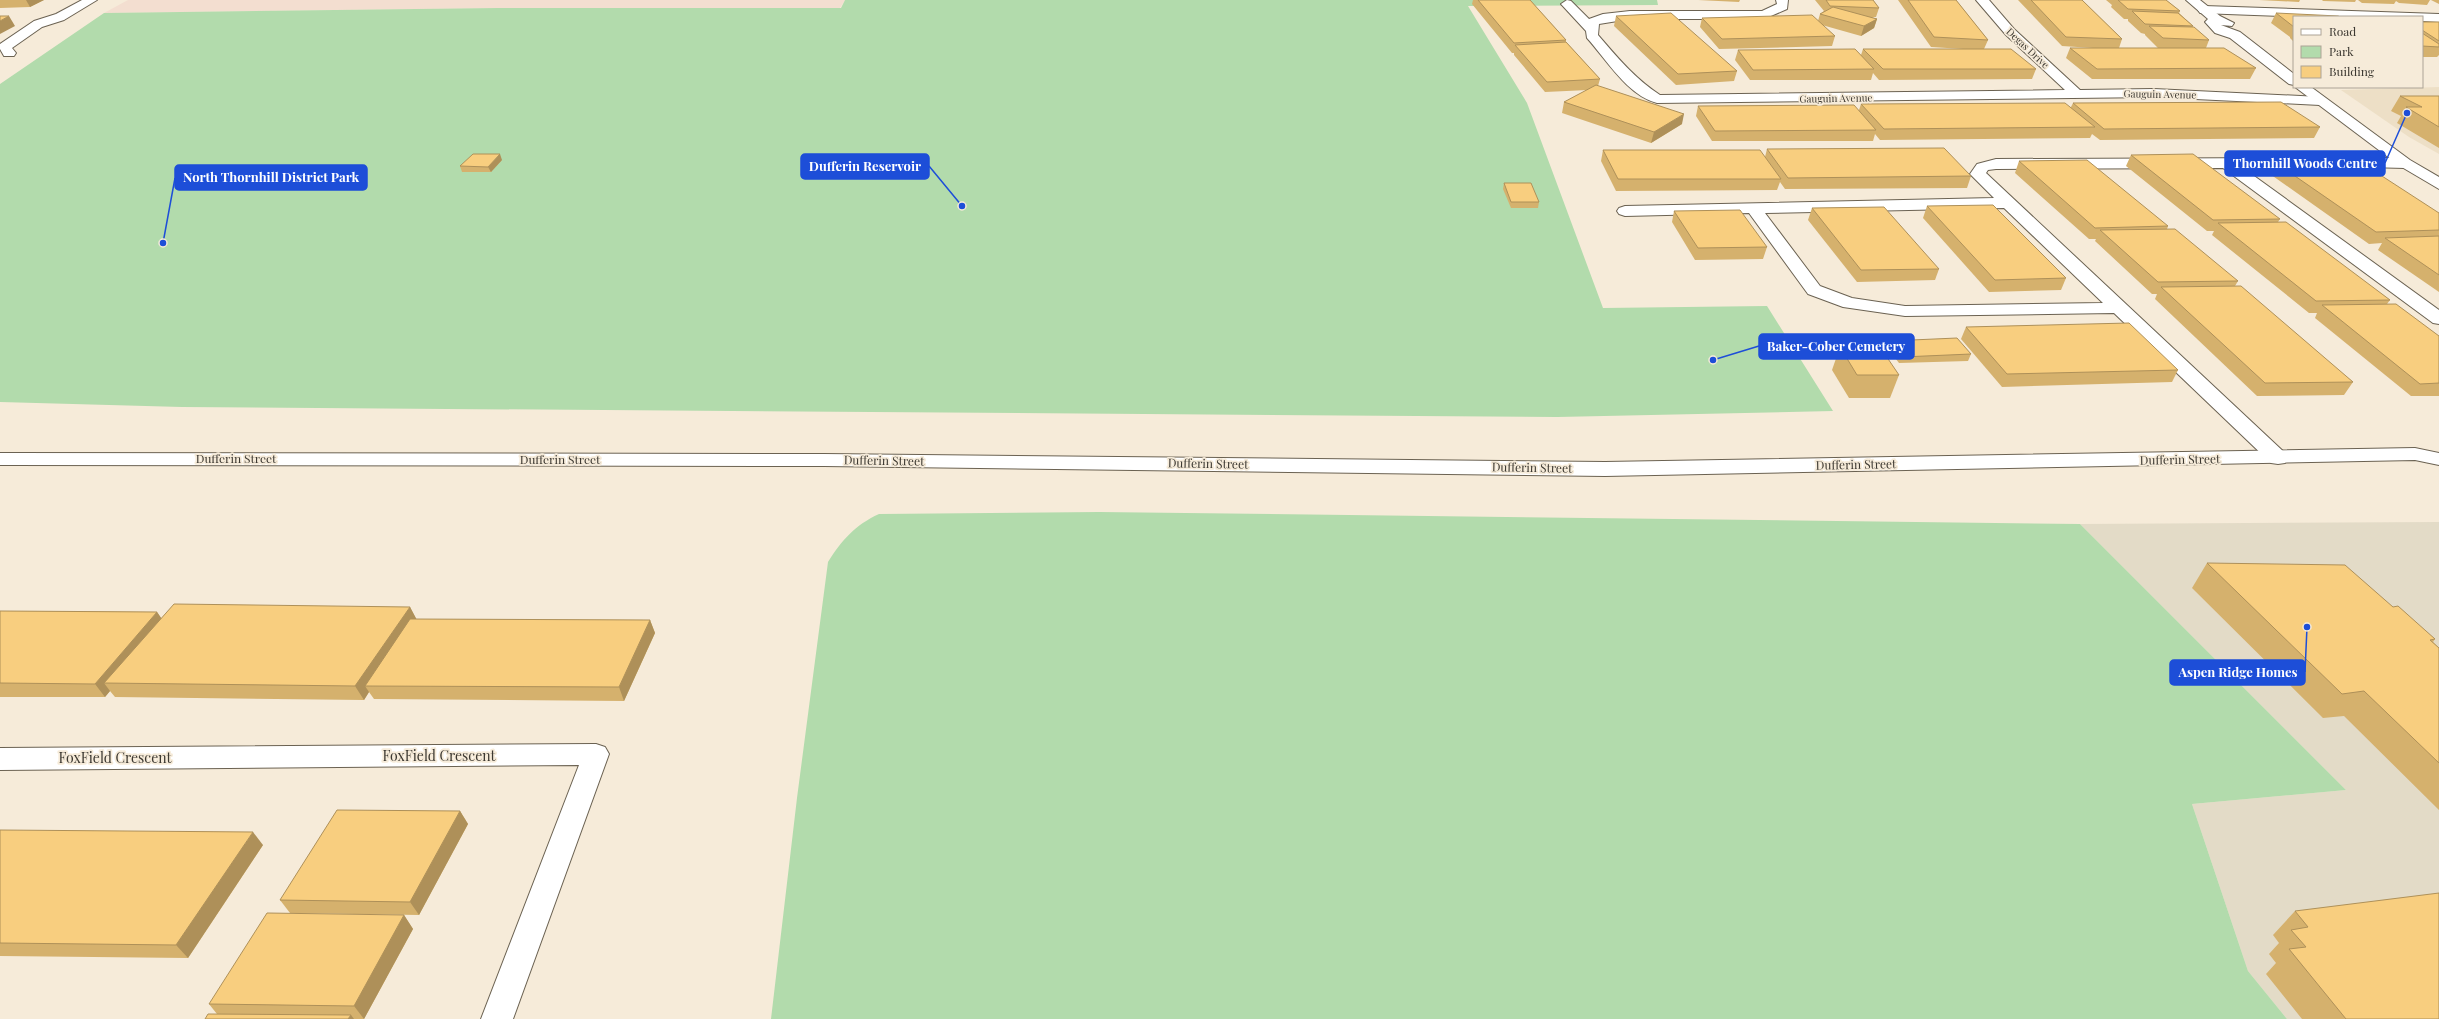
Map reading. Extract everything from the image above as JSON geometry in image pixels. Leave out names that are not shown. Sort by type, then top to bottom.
[{"type":"street","points":[[4,56],[28,46],[63,24],[60,17],[91,0]]},
{"type":"street","points":[[1591,29],[1593,22],[1602,18],[1630,15],[1764,15],[1783,6],[1782,0]]},
{"type":"street","name":"Degas Drive","points":[[1982,0],[2010,32],[2077,94]]},
{"type":"street","points":[[2192,0],[2216,19],[2211,22],[2219,30],[2235,35],[2293,80]]},
{"type":"street","name":"Gauguin Avenue","points":[[1567,4],[1591,29],[1592,35],[1618,69],[1640,90],[1657,98],[2170,93],[2320,101]]},
{"type":"street","points":[[2204,10],[2390,16]]},
{"type":"street","points":[[2423,17],[2439,18]]},
{"type":"street","points":[[2303,88],[2405,163],[2439,184]]},
{"type":"street","points":[[2227,163],[2439,319]]},
{"type":"street","points":[[2278,458],[1978,174],[1982,167],[1996,164],[2405,163]]},
{"type":"street","points":[[1625,211],[2008,203]]},
{"type":"street","points":[[1754,209],[1814,290],[1849,303],[1905,312],[2119,308]]},
{"type":"street","name":"Dufferin Street","points":[[2415,454],[2439,447]]},
{"type":"street","name":"Dufferin Street","points":[[0,459],[832,460],[1606,469],[2278,458],[2415,454],[2439,459]]},
{"type":"street","name":"FoxField Crescent","points":[[0,758],[596,754],[497,1019]]},
{"type":"shaded area","points":[[128,0],[845,0],[840,8],[497,8],[104,13]]},
{"type":"shaded area","points":[[2439,87],[2439,154],[2409,137],[2341,90],[2423,88]]},
{"type":"shaded area","points":[[2439,522],[2439,1019],[2287,1019],[2248,971],[2192,804],[2346,790],[2080,524]]},
{"type":"green space","points":[[845,0],[1657,0],[1658,5],[1468,6],[1527,103],[1603,308],[1767,306],[1833,411],[1557,417],[182,407],[0,402],[0,84],[104,13],[497,8],[841,8]]},
{"type":"green space","points":[[1099,512],[2080,524],[2346,790],[2192,804],[2248,971],[2287,1019],[771,1019],[797,798],[828,562],[838,547],[856,528],[870,518],[879,514]]},
{"type":"building","points":[[1478,0],[1530,0],[1566,40],[1514,43]]},
{"type":"building","points":[[1826,0],[1873,0],[1879,8],[1830,6]]},
{"type":"building","points":[[1908,0],[1956,0],[1988,40],[1934,37]]},
{"type":"building","points":[[2031,0],[2082,0],[2122,39],[2066,37]]},
{"type":"building","points":[[2118,0],[2166,0],[2180,11],[2128,9]]},
{"type":"building","points":[[1833,7],[1877,19],[1864,26],[1820,14]]},
{"type":"building","points":[[2132,11],[2178,13],[2193,26],[2145,24]]},
{"type":"building","points":[[1671,13],[1737,71],[1678,74],[1616,16]]},
{"type":"building","points":[[2276,13],[2338,16],[2293,16],[2293,26]]},
{"type":"building","points":[[1812,15],[1835,36],[1722,39],[1702,18]]},
{"type":"building","points":[[0,16],[9,16],[0,21]]},
{"type":"building","points":[[2423,22],[2439,22],[2439,41],[2423,31]]},
{"type":"building","points":[[2149,26],[2194,27],[2209,40],[2163,38]]},
{"type":"building","points":[[2423,34],[2439,44],[2439,47],[2423,46]]},
{"type":"building","points":[[1566,42],[1600,79],[1547,82],[1515,45]]},
{"type":"building","points":[[2070,48],[2224,48],[2256,68],[2097,69]]},
{"type":"building","points":[[1855,49],[1874,69],[1753,70],[1738,50]]},
{"type":"building","points":[[1863,49],[2011,49],[2036,69],[1883,69]]},
{"type":"building","points":[[1596,85],[1684,114],[1654,132],[1564,102]]},
{"type":"building","points":[[2400,96],[2439,96],[2439,127],[2406,107],[2422,107]]},
{"type":"building","points":[[2281,102],[2320,127],[2104,129],[2073,103]]},
{"type":"building","points":[[2065,103],[2095,127],[1884,129],[1861,104]]},
{"type":"building","points":[[1854,105],[1876,130],[1715,131],[1698,106]]},
{"type":"building","points":[[1944,148],[1971,176],[1788,178],[1767,149]]},
{"type":"building","points":[[1603,150],[1760,150],[1781,179],[1618,179]]},
{"type":"building","points":[[473,154],[500,154],[488,167],[460,166]]},
{"type":"building","points":[[2193,154],[2280,219],[2213,220],[2131,155]]},
{"type":"building","points":[[2348,154],[2439,213],[2439,230],[2376,232],[2266,156]]},
{"type":"building","points":[[2087,160],[2168,226],[2095,228],[2019,161]]},
{"type":"building","points":[[1504,183],[1531,183],[1539,202],[1511,202]]},
{"type":"building","points":[[1993,205],[2066,278],[1995,280],[1927,206]]},
{"type":"building","points":[[1884,207],[1939,269],[1861,270],[1812,208]]},
{"type":"building","points":[[1740,210],[1767,247],[1698,248],[1674,211]]},
{"type":"building","points":[[2286,222],[2390,300],[2316,301],[2218,223]]},
{"type":"building","points":[[2175,229],[2238,281],[2158,282],[2100,230]]},
{"type":"building","points":[[2439,236],[2439,275],[2385,238]]},
{"type":"building","points":[[2241,286],[2353,382],[2265,383],[2161,287]]},
{"type":"building","points":[[2396,304],[2439,336],[2439,383],[2420,384],[2322,305]]},
{"type":"building","points":[[2129,323],[2178,370],[2007,374],[1966,327]]},
{"type":"building","points":[[1957,338],[1971,354],[1902,357],[1889,341]]},
{"type":"building","points":[[1840,347],[1880,347],[1899,375],[1857,375]]},
{"type":"building","points":[[2207,563],[2345,565],[2393,607],[2398,606],[2435,639],[2430,640],[2439,648],[2439,763],[2364,691],[2342,694]]},
{"type":"building","points":[[174,604],[410,607],[355,686],[104,683]]},
{"type":"building","points":[[0,611],[157,612],[95,684],[0,683]]},
{"type":"building","points":[[410,619],[650,620],[619,687],[365,686]]},
{"type":"building","points":[[337,810],[460,811],[410,902],[280,900]]},
{"type":"building","points":[[0,830],[253,832],[176,945],[0,943]]},
{"type":"building","points":[[2439,893],[2439,1019],[2346,1019],[2289,949],[2306,947],[2291,930],[2308,927],[2295,911]]},
{"type":"building","points":[[267,913],[404,915],[354,1006],[209,1004]]},
{"type":"building","points":[[208,1014],[351,1015],[348,1019],[205,1019]]},
{"type":"place","name":"Thornhill Woods Centre","points":[[2407,113]]},
{"type":"place","name":"Dufferin Reservoir","points":[[962,206]]},
{"type":"place","name":"North Thornhill District Park","points":[[163,243]]},
{"type":"place","name":"Baker-Cober Cemetery","points":[[1713,360]]},
{"type":"place","name":"Aspen Ridge Homes","points":[[2307,627]]}]
